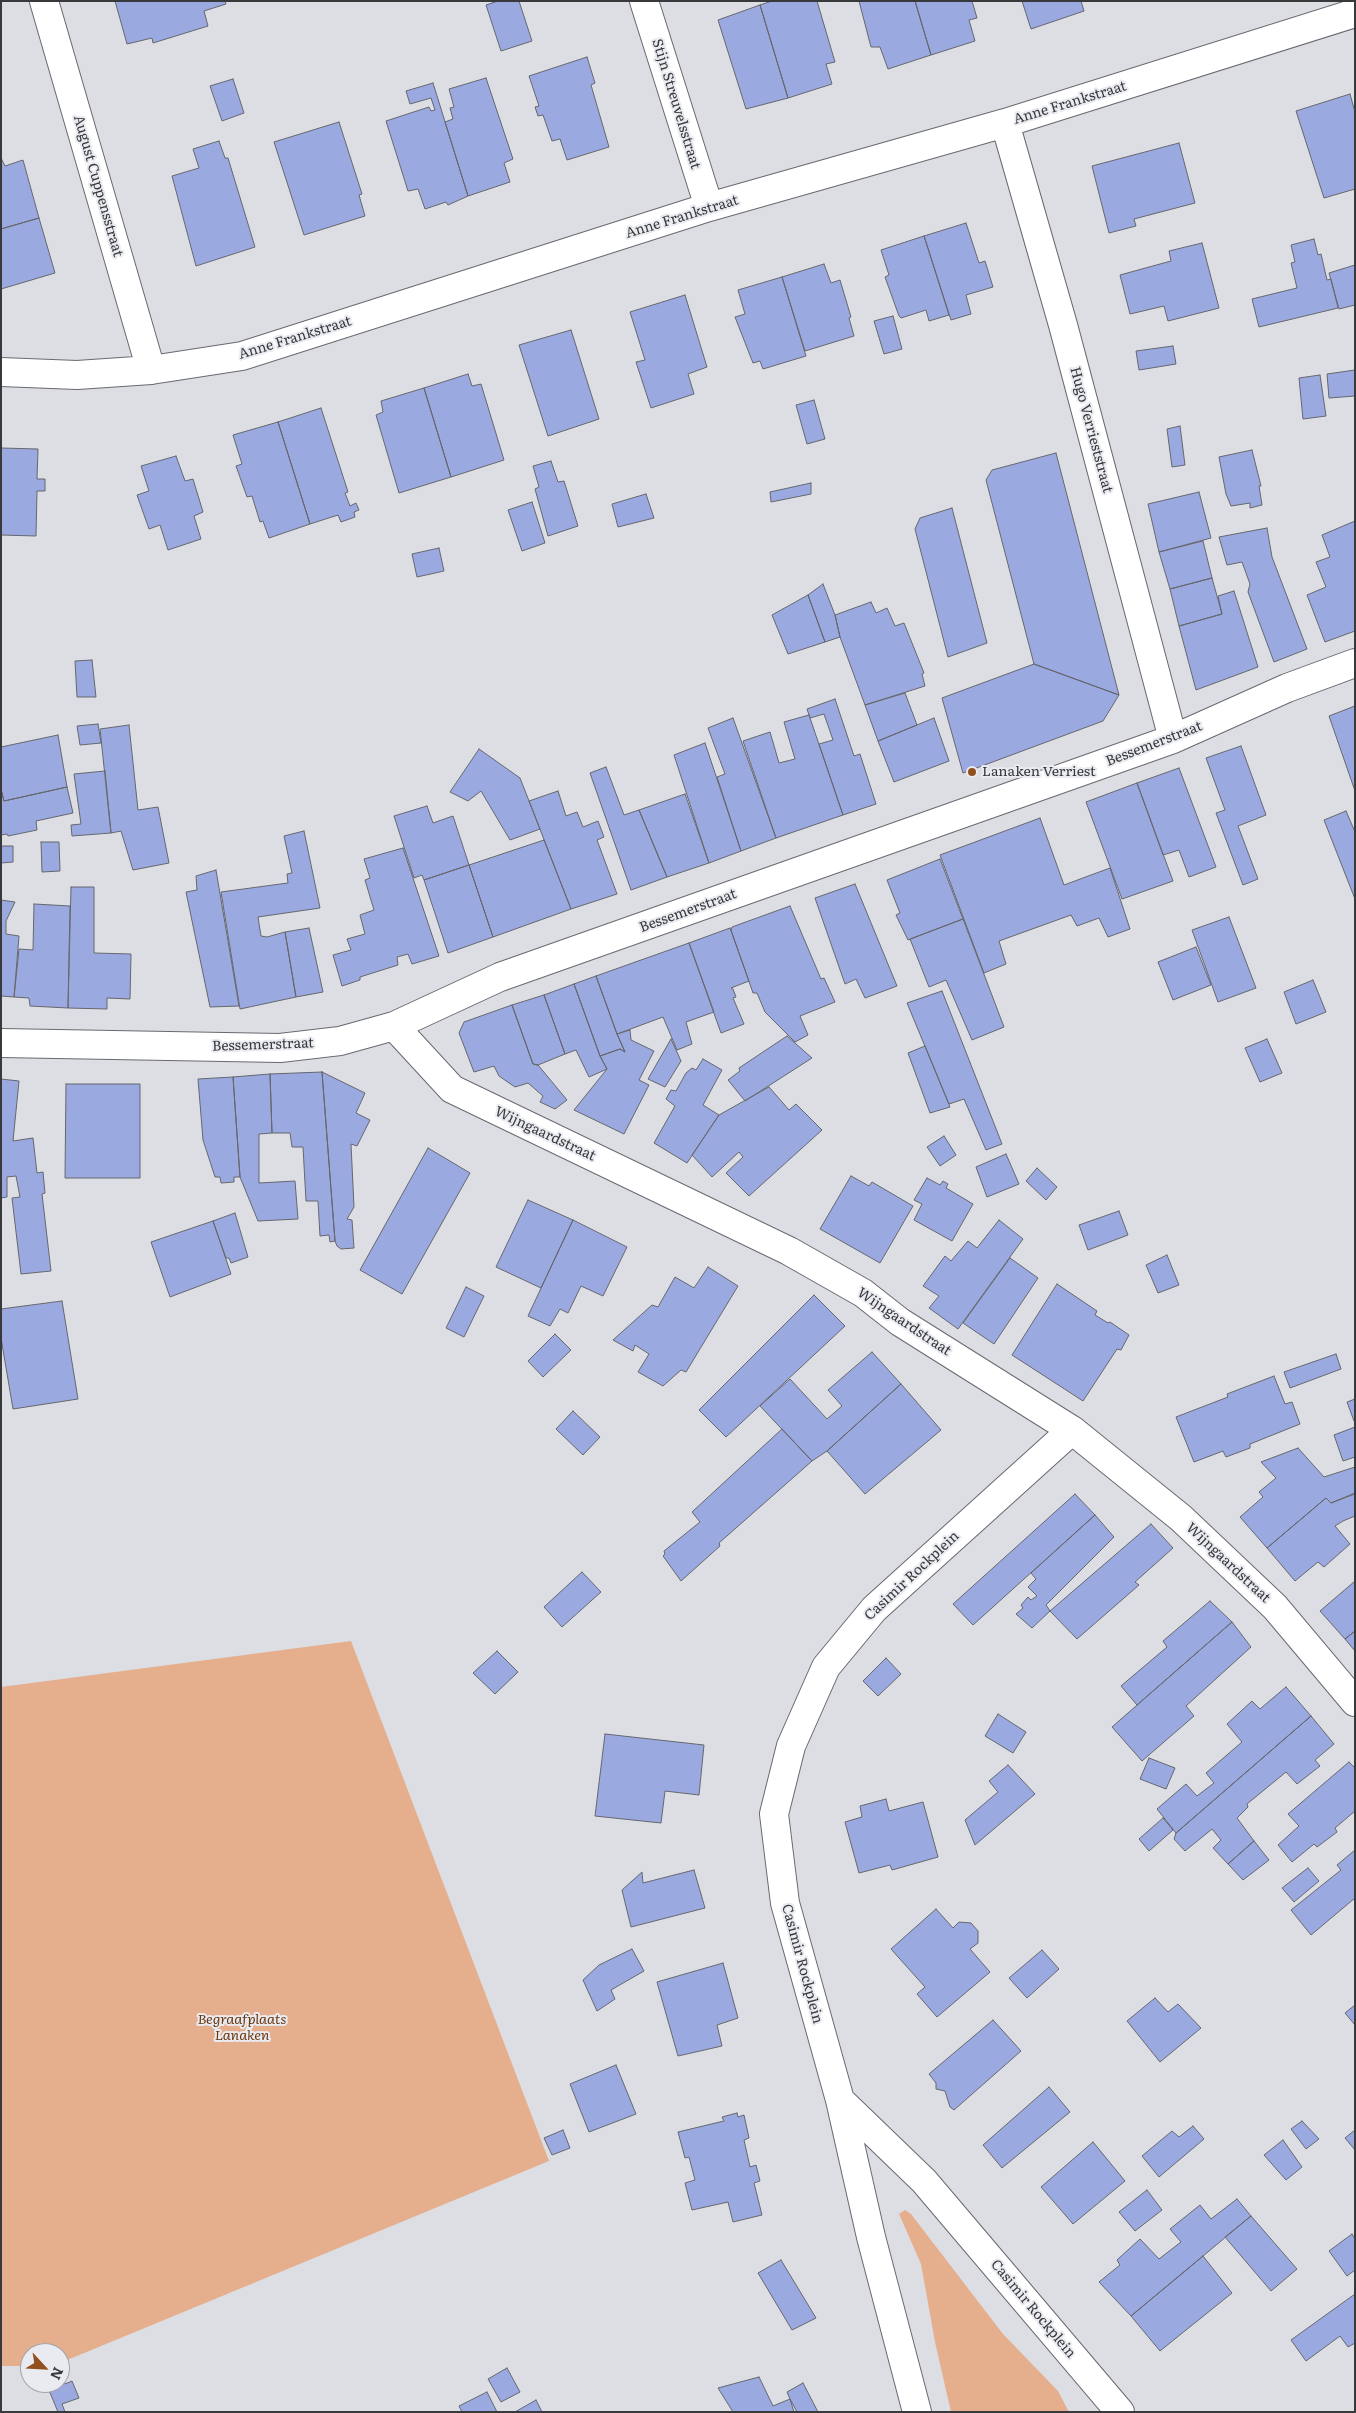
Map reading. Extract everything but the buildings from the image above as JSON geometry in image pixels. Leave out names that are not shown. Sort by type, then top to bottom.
[{"type":"street","name":"August Cuppensstraat","points":[[44,1],[152,370]]},
{"type":"street","name":"Stijn Streuvelsstraat","points":[[644,1],[708,207]]},
{"type":"street","name":"Anne Frankstraat","points":[[1,372],[77,375],[152,370],[242,356],[708,207],[1005,123],[1355,13]]},
{"type":"street","name":"Hugo Verrieststraat","points":[[1005,123],[1063,325],[1172,739]]},
{"type":"street","name":"Bessemerstraat","points":[[1,1043],[280,1048],[340,1041],[394,1026],[500,977],[1172,739],[1287,688],[1355,663]]},
{"type":"street","name":"Wijngaardstraat","points":[[394,1026],[452,1089],[789,1251],[862,1293],[900,1322],[1072,1430],[1181,1518],[1275,1607],[1355,1702]]},
{"type":"street","name":"Casimir Rockplein","points":[[917,2412],[872,2237],[840,2100],[785,1903],[774,1814],[791,1746],[826,1667],[874,1609],[1072,1430]]},
{"type":"street","name":"Casimir Rockplein","points":[[840,2100],[924,2181],[1120,2412]]},
{"type":"green space","name":"Begraafplaats Lanaken","points":[[351,1641],[549,2161],[70,2359],[70,2343],[20,2343],[20,2366],[1,2366],[1,1687]]},
{"type":"green space","points":[[905,2210],[911,2214],[1003,2334],[1058,2391],[1069,2412],[951,2412],[935,2342],[921,2264],[899,2214]]},
{"type":"place","name":"Lanaken Verriest","points":[[972,772]]}]
